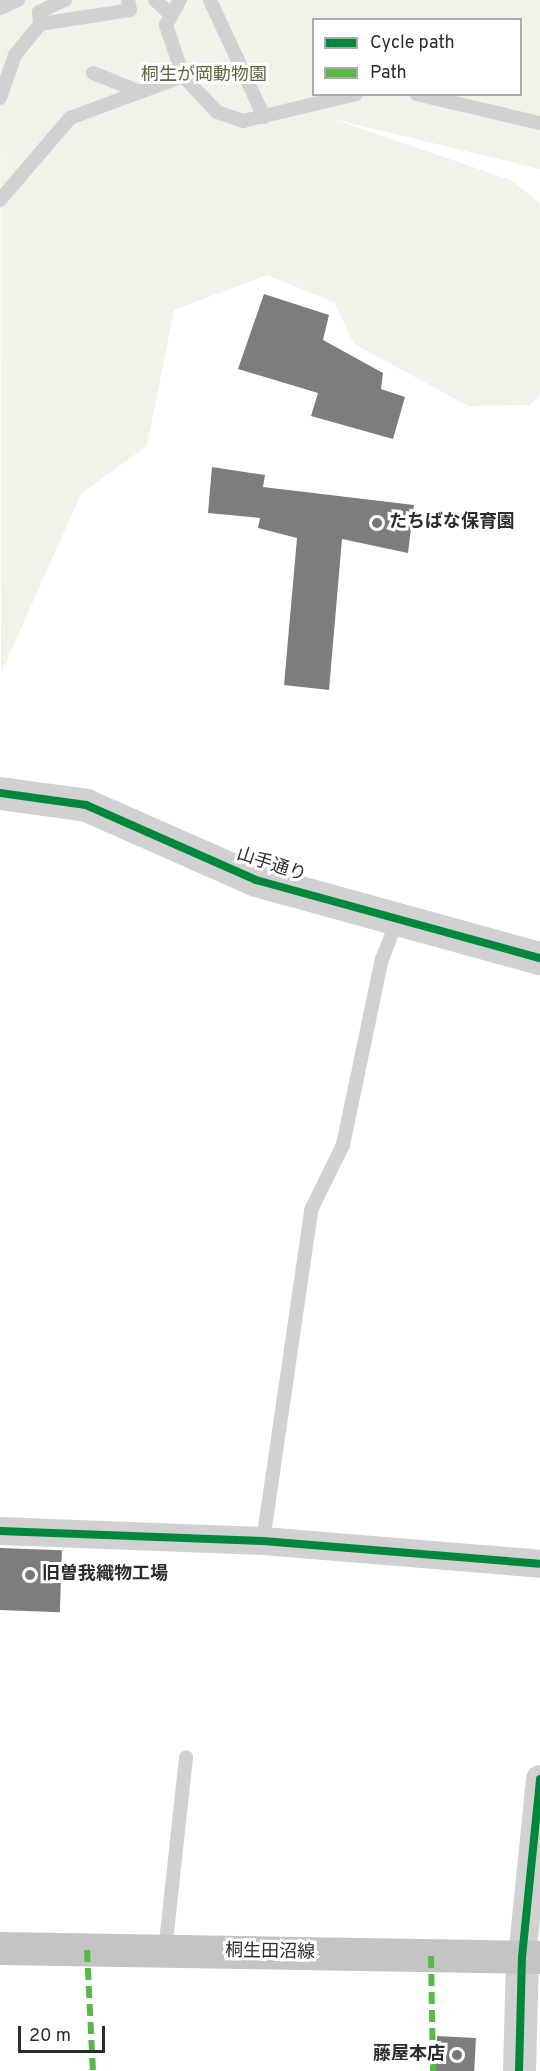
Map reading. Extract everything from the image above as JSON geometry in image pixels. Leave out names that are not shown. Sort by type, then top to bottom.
[{"type":"main road","name":"桐生田沼線","points":[[0,1948],[531,1957]]},
{"type":"street","name":"山手通り","points":[[0,793],[86,805],[234,872],[540,958]]},
{"type":"street","points":[[0,1531],[263,1541],[540,1564]]},
{"type":"street","points":[[519,2071],[531,1957],[540,1779]]},
{"type":"lane","points":[[0,8],[18,0]]},
{"type":"lane","points":[[40,24],[39,12],[65,0]]},
{"type":"lane","points":[[0,98],[15,55],[40,24],[130,10],[128,0]]},
{"type":"lane","points":[[155,0],[170,14]]},
{"type":"lane","points":[[180,0],[170,14],[166,25],[183,76],[217,112],[243,121],[264,117],[304,103],[344,96]]},
{"type":"lane","points":[[210,0],[264,117]]},
{"type":"lane","points":[[93,74],[140,92]]},
{"type":"lane","points":[[3,191],[70,118],[183,76]]},
{"type":"lane","points":[[425,96],[540,123]]},
{"type":"lane","points":[[263,1541],[311,1210],[343,1145],[382,959],[398,918]]},
{"type":"lane","points":[[165,1952],[186,1758]]},
{"type":"green space","name":"桐生が岡動物園","points":[[0,0],[540,0],[540,169],[333,119],[511,180],[540,203],[540,395],[530,405],[468,406],[354,344],[334,302],[267,275],[174,310],[147,446],[81,494],[1,673]]},
{"type":"building","points":[[264,294],[329,315],[323,340],[383,373],[381,389],[405,397],[393,439],[311,416],[318,393],[238,369]]},
{"type":"building","points":[[212,467],[265,475],[263,487],[414,505],[408,553],[342,539],[329,690],[284,685],[297,538],[258,528],[260,518],[208,513]]},
{"type":"building","name":"旧曽我織物工場","points":[[0,1548],[62,1550],[60,1612],[0,1610]]},
{"type":"building","name":"藤屋本店","points":[[437,2036],[476,2038],[474,2071],[435,2071]]},
{"type":"marked path","points":[[87,1950],[93,2071]]},
{"type":"marked path","points":[[431,1956],[433,2071]]},
{"type":"cycle path","points":[[0,793],[86,805],[256,880],[540,958]]},
{"type":"cycle path","points":[[0,1531],[263,1541],[540,1564]]},
{"type":"cycle path","points":[[519,2071],[522,1957],[540,1779]]},
{"type":"place","name":"たちばな保育園","points":[[377,523]]},
{"type":"place","name":"旧曽我織物工場","points":[[30,1575]]},
{"type":"place","name":"藤屋本店","points":[[457,2055]]}]
